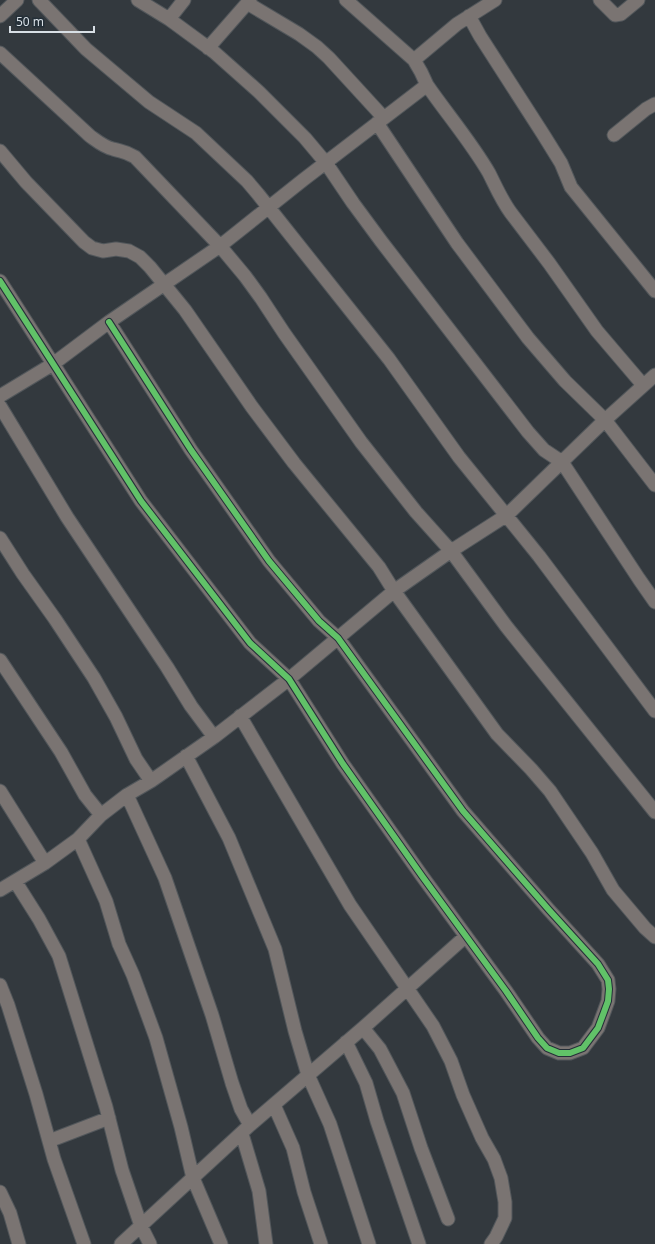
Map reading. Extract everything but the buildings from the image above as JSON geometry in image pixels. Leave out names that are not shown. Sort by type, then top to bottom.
[{"type":"street","points":[[1,14],[17,0]]},
{"type":"street","points":[[39,0],[71,35],[107,68],[150,102],[196,134],[247,181],[270,207],[389,359],[459,457],[507,515],[655,711]]},
{"type":"street","points":[[138,0],[169,19],[208,48],[259,92],[305,138],[326,163],[381,241],[528,432],[544,450],[562,462],[655,602]]},
{"type":"street","points":[[169,19],[184,0]]},
{"type":"street","points":[[346,0],[414,60],[427,85],[484,167],[508,209],[549,263],[592,325],[643,385]]},
{"type":"street","points":[[414,60],[457,24],[495,0]]},
{"type":"street","points":[[600,0],[615,15],[620,14],[638,0]]},
{"type":"street","points":[[208,48],[248,2],[299,34],[329,58],[380,121],[457,243],[528,338],[565,382],[605,420],[655,485]]},
{"type":"street","points":[[469,16],[480,36],[561,163],[571,187],[655,291]]},
{"type":"street","points":[[0,53],[90,136],[102,145],[125,151],[135,157],[220,246],[261,298],[361,442],[416,512],[451,551],[506,626],[655,812]]},
{"type":"street","points":[[0,396],[53,364],[109,322],[220,246],[427,85]]},
{"type":"street","points":[[614,135],[646,109],[655,104]]},
{"type":"street","points":[[0,151],[26,182],[84,242],[92,248],[103,251],[116,249],[129,251],[140,257],[165,284],[185,310],[270,432],[379,567],[394,591],[497,734],[531,768],[550,791],[592,853],[613,890],[655,937]]},
{"type":"street","points":[[0,281],[141,501],[250,643],[288,679],[343,764],[538,1038],[547,1048],[559,1053],[570,1053],[583,1048],[598,1028],[604,1012],[609,990],[608,980],[594,959],[549,910],[463,811],[338,638],[319,621],[269,561],[191,450],[109,322]]},
{"type":"street","points":[[0,890],[45,863],[78,839],[101,815],[127,795],[151,781],[214,737],[288,679],[394,591],[451,551],[507,515],[605,420],[655,376]]},
{"type":"street","points":[[0,406],[76,530],[167,667],[191,706],[214,737]]},
{"type":"street","points":[[0,538],[94,678],[116,717],[136,759],[151,781]]},
{"type":"street","points":[[0,660],[61,752],[85,795],[101,815]]},
{"type":"street","points":[[240,716],[350,905],[433,1026],[451,1061],[463,1095],[482,1138],[494,1159],[501,1178],[505,1202],[505,1218],[496,1237],[490,1244]]},
{"type":"street","points":[[186,756],[229,838],[275,949],[295,1031],[308,1075],[330,1124],[369,1244]]},
{"type":"street","points":[[0,791],[45,863]]},
{"type":"street","points":[[127,795],[166,878],[212,1015],[246,1129],[259,1191],[266,1244]]},
{"type":"street","points":[[78,839],[106,901],[119,944],[133,975],[156,1038],[181,1127],[193,1178],[221,1244]]},
{"type":"street","points":[[15,880],[39,919],[59,956],[108,1118],[122,1170],[141,1226],[150,1244]]},
{"type":"street","points":[[121,1244],[274,1104],[363,1028],[466,936]]},
{"type":"street","points":[[0,985],[8,1005],[36,1094],[49,1141],[84,1244]]},
{"type":"street","points":[[363,1028],[380,1049],[403,1093],[448,1219]]},
{"type":"street","points":[[346,1042],[366,1083],[377,1121],[419,1244]]},
{"type":"street","points":[[274,1104],[293,1148],[304,1192],[321,1244]]},
{"type":"street","points":[[49,1141],[108,1118]]},
{"type":"street","points":[[0,1192],[12,1219],[19,1244]]},
{"type":"cycle path","points":[[0,281],[141,501],[250,643],[289,679],[343,764],[538,1038],[547,1048],[559,1053],[570,1053],[583,1048],[598,1028],[608,1001],[608,980],[598,964],[463,811],[338,638],[319,621],[269,561],[191,450],[109,322]]}]
